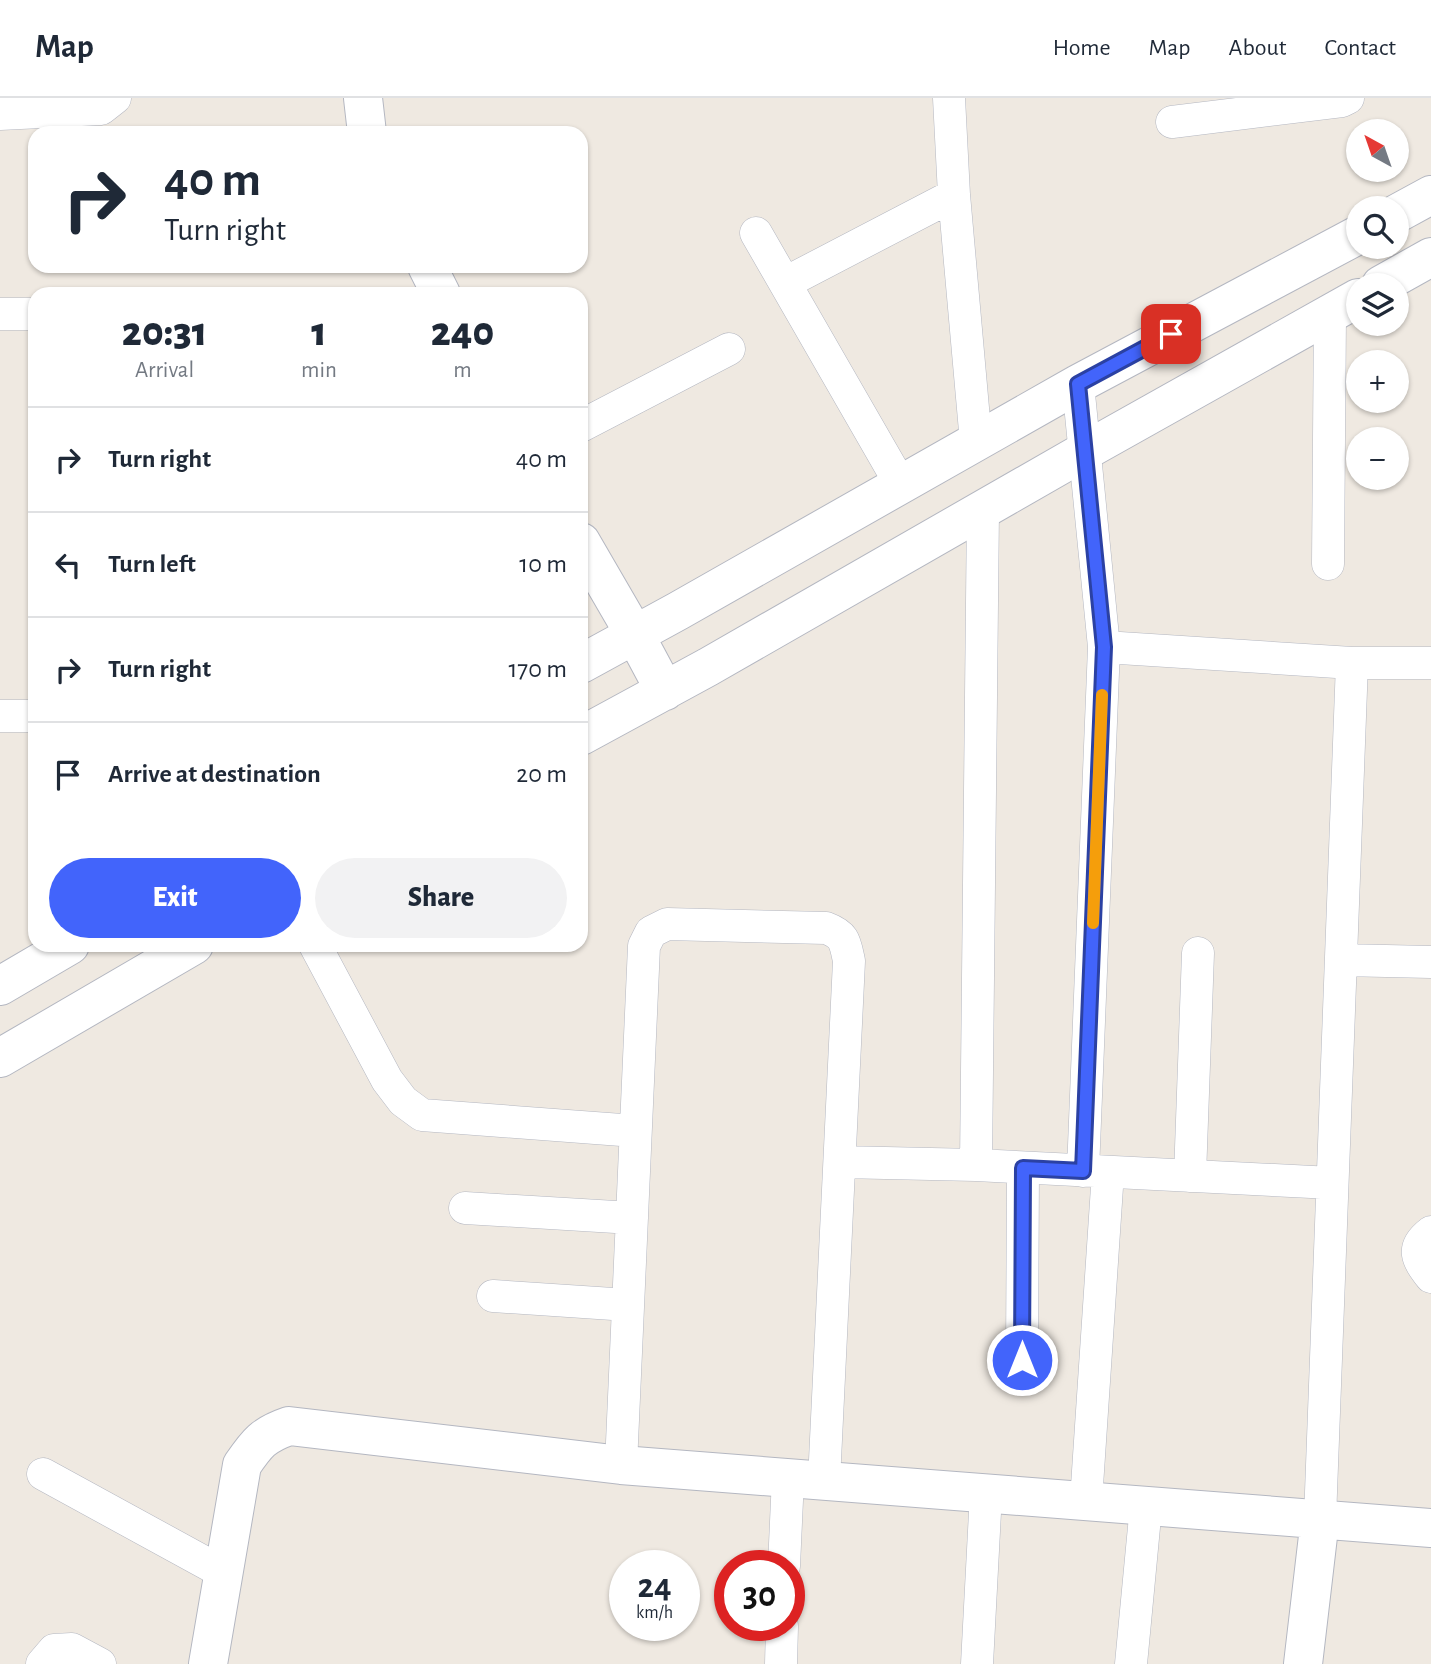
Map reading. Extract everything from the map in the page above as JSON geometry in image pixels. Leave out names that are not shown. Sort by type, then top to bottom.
[{"type":"street","points":[[0,114],[101,108],[115,98]]},
{"type":"street","points":[[363,98],[366,126]]},
{"type":"street","points":[[949,98],[954,195],[976,442]]},
{"type":"street","points":[[1172,122],[1342,101],[1348,98]]},
{"type":"street","points":[[785,283],[954,195]]},
{"type":"street","points":[[1409,207],[1431,195]]},
{"type":"street","points":[[756,233],[901,485]]},
{"type":"street","points":[[588,660],[1078,384],[1346,240]]},
{"type":"street","points":[[1402,273],[1431,257]]},
{"type":"street","points":[[588,732],[1344,306]]},
{"type":"street","points":[[1328,564],[1344,306]]},
{"type":"street","points":[[0,314],[28,314]]},
{"type":"street","points":[[588,422],[729,349]]},
{"type":"street","points":[[1078,384],[1104,647],[1086,1501]]},
{"type":"street","points":[[976,1165],[983,509]]},
{"type":"street","points":[[588,554],[665,691]]},
{"type":"street","points":[[1104,647],[1352,663],[1431,663]]},
{"type":"street","points":[[1303,1664],[1320,1519],[1352,663]]},
{"type":"street","points":[[0,716],[28,716]]},
{"type":"street","points":[[621,1465],[644,946],[651,932],[667,924],[826,928],[838,933],[842,938],[849,961],[840,1162],[806,1479],[788,1550]]},
{"type":"street","points":[[0,986],[58,952]]},
{"type":"street","points":[[0,1058],[182,952]]},
{"type":"street","points":[[319,952],[387,1080],[403,1101],[422,1115],[635,1131]]},
{"type":"street","points":[[1190,1176],[1198,953]]},
{"type":"street","points":[[1341,960],[1431,962]]},
{"type":"street","points":[[840,1162],[976,1165],[1332,1183]]},
{"type":"street","points":[[1022,1360],[1023,1168]]},
{"type":"street","points":[[465,1208],[632,1218]]},
{"type":"street","points":[[1431,1232],[1423,1238],[1417,1250],[1419,1262],[1431,1277]]},
{"type":"street","points":[[494,1296],[628,1305]]},
{"type":"street","points":[[208,1664],[242,1465],[255,1446],[270,1432],[289,1426],[621,1465],[1431,1528]]},
{"type":"street","points":[[43,1474],[223,1573]]},
{"type":"street","points":[[978,1664],[986,1493]]},
{"type":"street","points":[[1131,1664],[1146,1506]]},
{"type":"street","points":[[781,1664],[782,1641]]},
{"type":"street","points":[[42,1664],[54,1650],[72,1649],[100,1664]]},
{"type":"slow traffic","points":[[1093,923],[1102,695]]},
{"type":"route","points":[[1022,1360],[1023,1168],[1083,1171],[1104,647],[1078,384],[1171,334]]}]
